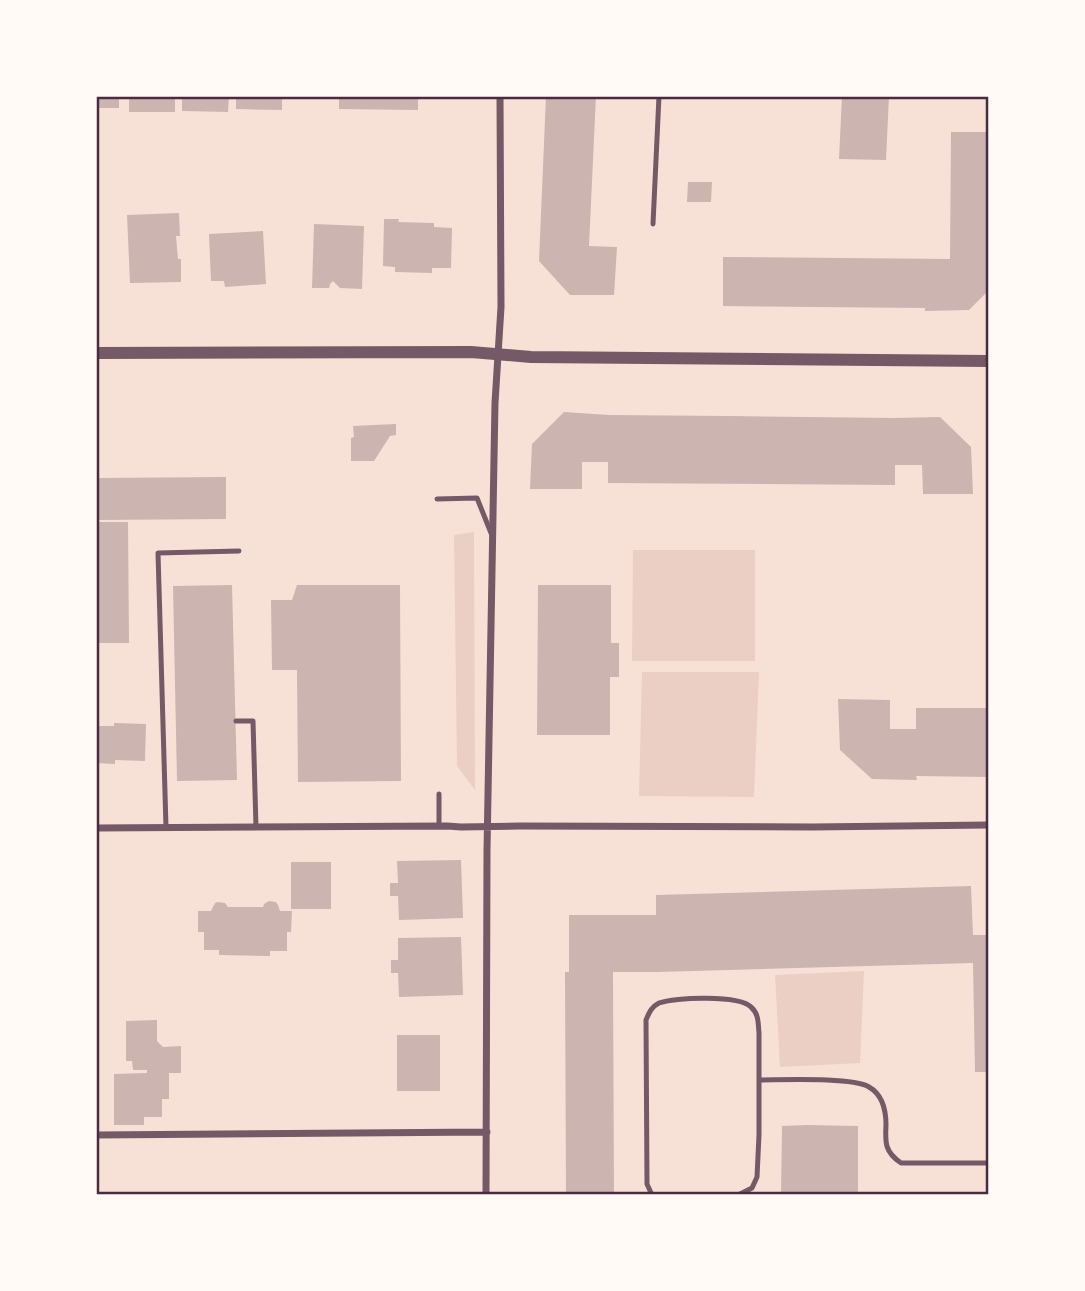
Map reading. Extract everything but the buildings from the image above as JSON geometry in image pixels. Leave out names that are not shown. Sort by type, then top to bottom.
[{"type":"street","points":[[486,1195],[492,535],[501,307],[500,96]]},
{"type":"street","points":[[96,352],[471,352],[531,356],[989,361]]},
{"type":"street","points":[[96,828],[989,825]]},
{"type":"street","points":[[96,1135],[487,1132]]},
{"type":"lane","points":[[653,224],[659,96]]},
{"type":"lane","points":[[438,499],[477,498],[492,535]]},
{"type":"lane","points":[[166,827],[158,553],[239,551]]},
{"type":"lane","points":[[236,721],[253,720],[256,827]]},
{"type":"lane","points":[[439,794],[439,826]]},
{"type":"lane","points":[[652,1195],[647,1184],[646,1020],[649,1012],[656,1004],[669,1000],[729,999],[745,1002],[752,1007],[758,1016],[759,1032],[757,1177],[752,1188],[738,1195]]},
{"type":"lane","points":[[760,1080],[854,1082],[869,1087],[879,1096],[884,1106],[885,1141],[891,1156],[901,1163],[989,1163]]},
{"type":"shaded area","points":[[474,532],[475,790],[457,766],[454,535]]},
{"type":"shaded area","points":[[633,550],[755,550],[755,661],[632,661]]},
{"type":"shaded area","points":[[642,672],[759,672],[754,797],[639,796]]},
{"type":"shaded area","points":[[864,971],[860,1063],[780,1067],[775,975]]}]
